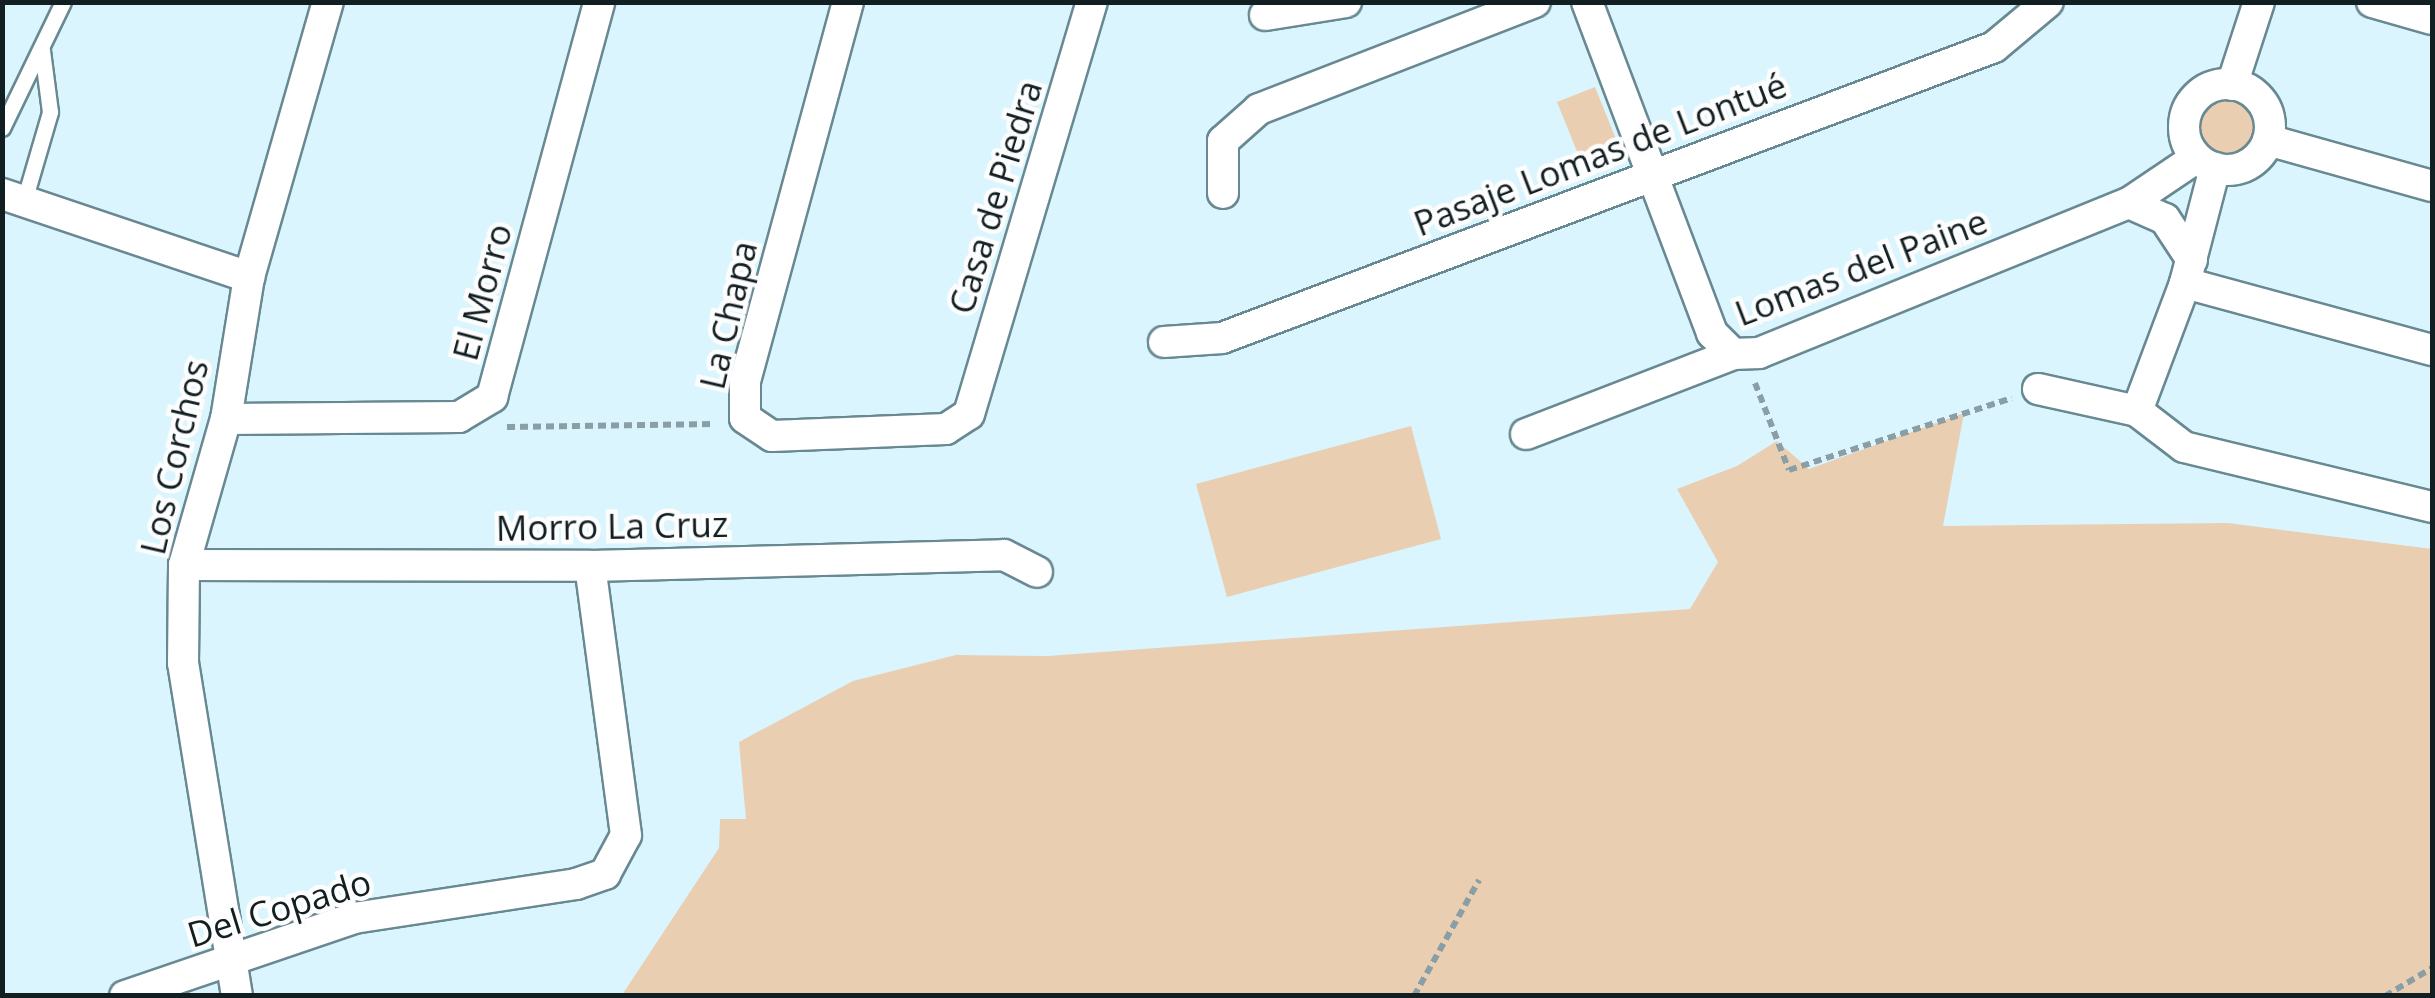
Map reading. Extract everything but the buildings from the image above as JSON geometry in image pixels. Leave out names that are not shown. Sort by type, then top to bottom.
[{"type":"street","name":"Los Corchos","points":[[237,996],[183,663],[184,565],[226,419],[249,277],[328,2]]},
{"type":"street","name":"El Morro","points":[[459,417],[492,397],[599,2]]},
{"type":"street","name":"La Chapa","points":[[848,2],[744,380],[745,418],[772,436],[946,430],[969,414]]},
{"type":"street","name":"Casa de Piedra","points":[[969,414],[1092,2]]},
{"type":"street","points":[[1265,15],[1346,2]]},
{"type":"street","points":[[1223,193],[1223,141],[1258,108],[1535,2]]},
{"type":"street","name":"Lomas del Paine","points":[[1587,2],[1712,333],[1733,354],[1760,353],[2129,202],[2206,163]]},
{"type":"street","name":"Pasaje Lomas de Lontué","points":[[1164,342],[1222,338],[1653,172],[1994,47],[2048,2]]},
{"type":"street","points":[[2232,84],[2259,2]]},
{"type":"street","points":[[2372,2],[2432,19]]},
{"type":"street","points":[[2232,84],[2264,106],[2268,140],[2252,162],[2206,163],[2187,142],[2186,113],[2206,90],[2232,84]]},
{"type":"street","points":[[2268,140],[2432,186]]},
{"type":"street","points":[[2137,412],[2188,272],[2206,163]]},
{"type":"street","points":[[13,198],[249,277]]},
{"type":"street","points":[[2129,202],[2165,219],[2188,272],[2432,350]]},
{"type":"street","points":[[1526,434],[1733,354]]},
{"type":"street","points":[[2038,389],[2137,412],[2184,448],[2432,507]]},
{"type":"street","points":[[226,419],[459,417]]},
{"type":"street","name":"Morro La Cruz","points":[[184,565],[590,566],[1004,555],[1037,572]]},
{"type":"street","name":"Del Copado","points":[[126,996],[354,918],[576,884],[605,874],[626,835],[590,566]]},
{"type":"lane","points":[[2,128],[63,2]]},
{"type":"lane","points":[[13,198],[50,112],[42,50]]},
{"type":"path","points":[[1733,354],[1760,389],[1789,470],[2038,389]]},
{"type":"path","points":[[459,417],[503,427],[707,426],[745,418]]},
{"type":"path","points":[[1414,996],[1479,880]]},
{"type":"path","points":[[2386,996],[2432,968]]},
{"type":"shaded area","points":[[1595,87],[1620,149],[1617,165],[1587,176],[1557,102]]},
{"type":"shaded area","points":[[2226,95],[2248,104],[2257,126],[2248,148],[2226,157],[2204,148],[2195,126],[2204,104]]},
{"type":"shaded area","points":[[1964,413],[1943,526],[2228,523],[2432,549],[2432,995],[622,995],[719,848],[720,819],[746,819],[739,742],[853,681],[956,655],[1048,656],[1690,609],[1718,562],[1677,489],[1737,466],[1777,441],[1809,469]]},
{"type":"shaded area","points":[[1411,426],[1441,539],[1227,597],[1196,484]]}]
